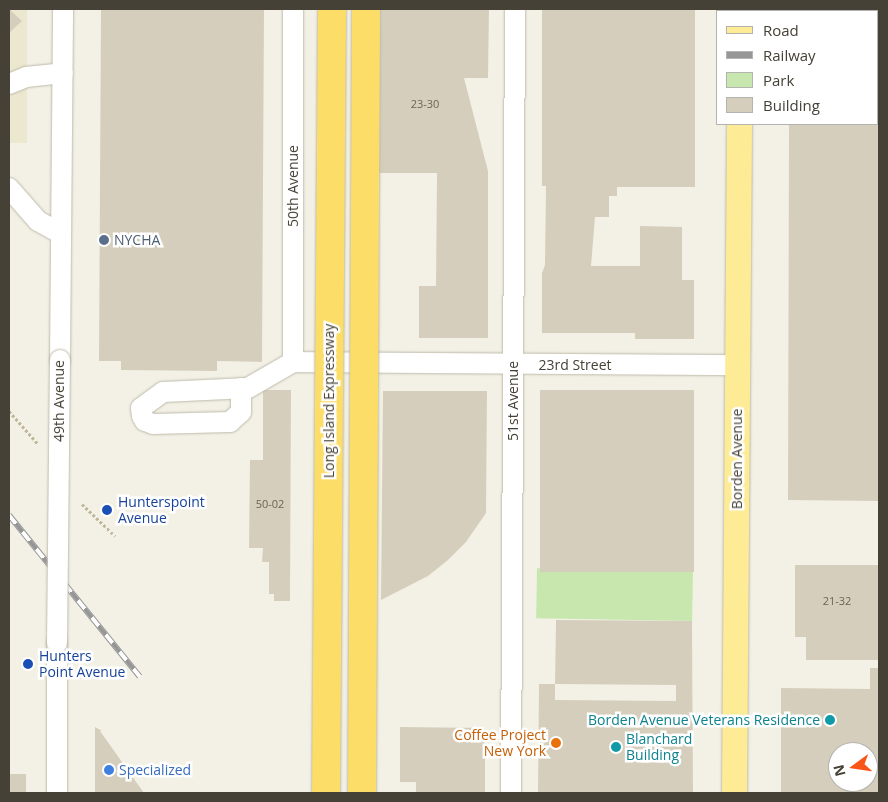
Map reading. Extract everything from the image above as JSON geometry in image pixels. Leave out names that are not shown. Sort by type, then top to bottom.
[{"type":"highway","name":"Long Island Expressway","points":[[326,793],[332,9]]},
{"type":"highway","points":[[362,793],[366,9]]},
{"type":"main road","name":"Borden Avenue","points":[[734,793],[739,125]]},
{"type":"street","name":"49th Avenue","points":[[57,793],[63,9]]},
{"type":"street","name":"50th Avenue","points":[[292,362],[293,9]]},
{"type":"street","name":"51st Avenue","points":[[511,793],[515,9]]},
{"type":"street","points":[[9,84],[26,77],[63,73]]},
{"type":"street","points":[[9,188],[38,221],[61,234]]},
{"type":"street","points":[[241,388],[248,388],[292,362]]},
{"type":"street","name":"23rd Street","points":[[292,362],[738,365]]},
{"type":"path","points":[[9,412],[38,444]]},
{"type":"path","points":[[82,504],[115,536]]},
{"type":"shaded area","points":[[9,9],[27,9],[27,143],[9,143]]},
{"type":"green space","points":[[537,568],[693,571],[692,621],[536,618]]},
{"type":"building","points":[[9,9],[22,21],[9,33]]},
{"type":"building","points":[[101,9],[264,9],[262,362],[217,361],[217,371],[121,370],[121,361],[99,361]]},
{"type":"building","points":[[380,9],[489,9],[488,78],[464,78],[488,171],[488,338],[419,338],[419,286],[436,286],[437,173],[379,173]]},
{"type":"building","points":[[542,9],[695,9],[695,187],[617,187],[617,196],[609,196],[609,217],[595,217],[591,266],[640,266],[640,226],[682,227],[682,280],[694,280],[694,339],[635,339],[635,333],[542,333],[542,273],[545,265],[546,186],[542,186]]},
{"type":"building","points":[[879,120],[879,501],[788,500],[789,125],[878,125]]},
{"type":"building","points":[[263,390],[291,390],[290,601],[274,601],[274,594],[269,594],[269,562],[262,562],[263,548],[249,548],[250,460],[263,460]]},
{"type":"building","points":[[540,390],[694,390],[694,572],[540,572]]},
{"type":"building","points":[[383,391],[487,391],[486,513],[466,542],[448,560],[428,576],[381,600]]},
{"type":"building","points":[[795,565],[879,565],[879,660],[806,660],[806,637],[795,637]]},
{"type":"building","name":"Blanchard Building","points":[[556,620],[692,621],[693,793],[538,793],[539,684],[555,684]],"holes":[[[555,684],[676,685],[676,701],[555,700]]]},
{"type":"building","name":"Borden Avenue Veterans Residence","points":[[870,668],[879,668],[879,793],[781,793],[781,688],[870,689]]},
{"type":"building","points":[[95,727],[102,731],[100,731],[144,793],[95,793]]},
{"type":"building","points":[[400,727],[485,728],[485,793],[416,793],[416,782],[400,782]]},
{"type":"building","points":[[9,774],[26,774],[26,793],[9,793]]},
{"type":"railway","points":[[9,515],[140,677]]},
{"type":"place","name":"NYCHA","points":[[104,240]]},
{"type":"place","name":"Hunterspoint Avenue","points":[[107,510]]},
{"type":"place","name":"Hunters Point Avenue","points":[[28,664]]},
{"type":"place","name":"Borden Avenue Veterans Residence","points":[[830,720]]},
{"type":"place","name":"Coffee Project New York","points":[[556,743]]},
{"type":"place","name":"Blanchard Building","points":[[616,747]]},
{"type":"place","name":"Specialized","points":[[109,770]]}]
